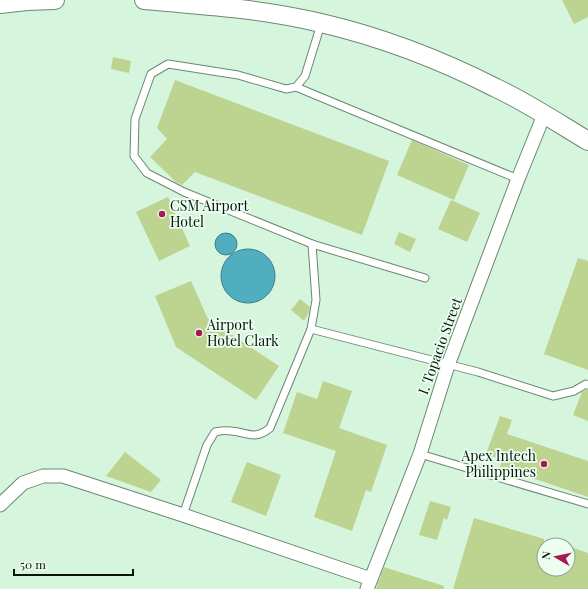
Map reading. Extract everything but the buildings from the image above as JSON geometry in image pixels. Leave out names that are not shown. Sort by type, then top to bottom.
[{"type":"main road","points":[[0,4],[27,0],[55,0]]},
{"type":"main road","points":[[144,0],[239,9],[282,15],[321,23],[364,35],[417,53],[497,88],[588,141]]},
{"type":"street","name":"I. Topacio Street","points":[[369,584],[420,454],[448,365],[518,179],[544,115]]},
{"type":"street","points":[[0,505],[23,482],[43,476],[63,476],[183,515],[369,584]]},
{"type":"lane","points":[[296,87],[305,76],[321,23]]},
{"type":"lane","points":[[426,278],[312,244],[184,192],[147,173],[134,156],[135,119],[151,74],[168,64],[238,75],[286,89],[296,87],[518,179]]},
{"type":"lane","points":[[183,515],[207,445],[215,432],[231,431],[258,436],[270,428],[311,329],[316,300],[312,244]]},
{"type":"lane","points":[[311,329],[478,372],[553,396],[574,391],[586,384],[588,385]]},
{"type":"lane","points":[[420,454],[588,504]]},
{"type":"water","points":[[222,233],[230,233],[237,240],[237,248],[230,255],[222,255],[215,248],[215,240]]},
{"type":"water","points":[[248,249],[258,251],[267,257],[273,266],[275,276],[273,286],[267,295],[258,301],[248,303],[238,301],[229,295],[223,286],[221,276],[223,266],[229,257],[238,251]]},
{"type":"place","name":"CSM Airport Hotel","points":[[162,214]]},
{"type":"place","name":"Airport Hotel Clark","points":[[199,333]]},
{"type":"place","name":"Apex Intech Philippines","points":[[544,464]]}]
